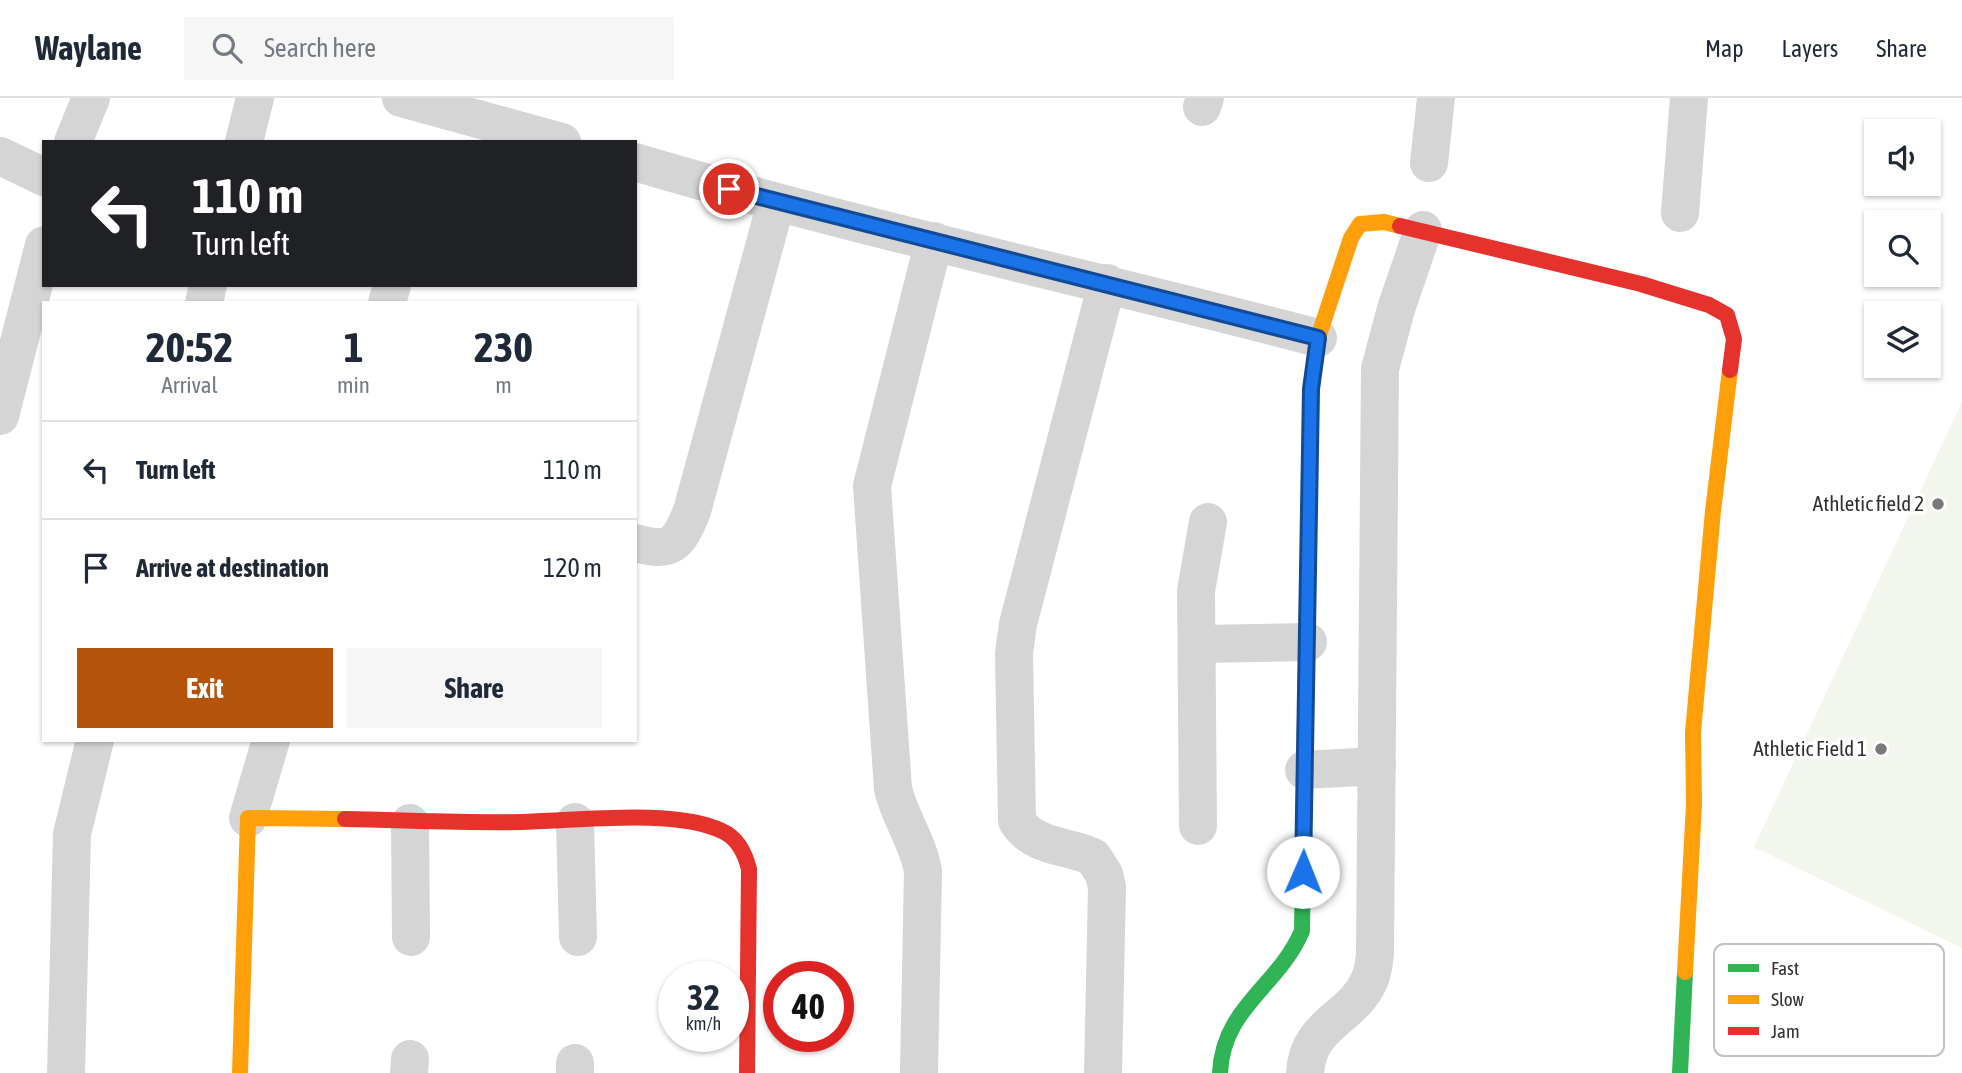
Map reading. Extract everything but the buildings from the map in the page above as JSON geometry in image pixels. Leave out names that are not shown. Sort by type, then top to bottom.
[{"type":"street","points":[[74,140],[91,98]]},
{"type":"street","points":[[244,140],[255,98]]},
{"type":"street","points":[[401,98],[437,126],[546,140]]},
{"type":"street","points":[[1429,163],[1436,98]]},
{"type":"street","points":[[1680,213],[1689,98]]},
{"type":"street","points":[[0,156],[42,176]]},
{"type":"street","points":[[637,163],[776,203],[1107,283],[1318,338]]},
{"type":"street","points":[[637,544],[654,548],[670,546],[683,533],[692,511],[776,203]]},
{"type":"street","points":[[1220,1073],[1223,1037],[1234,1017],[1289,958],[1302,931],[1311,389],[1318,338],[1350,238],[1360,224],[1384,222],[1641,284],[1709,305],[1727,315],[1731,323],[1734,338],[1713,511],[1693,732],[1694,804],[1680,1073]]},
{"type":"street","points":[[1305,1073],[1310,1047],[1320,1032],[1364,990],[1373,970],[1377,937],[1380,369],[1396,309],[1423,230]]},
{"type":"street","points":[[919,1073],[923,871],[916,846],[902,821],[893,789],[872,494],[877,458],[934,242]]},
{"type":"street","points":[[0,416],[42,253]]},
{"type":"street","points":[[1103,1073],[1107,887],[1104,874],[1093,857],[1038,840],[1023,830],[1017,821],[1014,653],[1018,624],[1107,283]]},
{"type":"street","points":[[1198,826],[1196,590],[1208,522]]},
{"type":"street","points":[[1198,644],[1308,642]]},
{"type":"street","points":[[66,1073],[72,834],[95,742]]},
{"type":"street","points":[[240,1073],[244,853],[248,818],[270,742]]},
{"type":"street","points":[[1304,770],[1377,766]]},
{"type":"street","points":[[248,818],[410,823],[697,824],[721,830],[738,842],[746,855],[748,869],[747,1073]]},
{"type":"street","points":[[575,822],[578,937]]},
{"type":"street","points":[[410,823],[411,937]]},
{"type":"shaded area","name":"Athletic Field 1","points":[[1962,402],[1962,948],[1754,847]]},
{"type":"traffic: fast","points":[[1220,1073],[1223,1050],[1231,1031],[1253,998],[1292,950],[1302,931],[1305,723]]},
{"type":"traffic: fast","points":[[1680,1073],[1685,972]]},
{"type":"traffic: slow","points":[[1305,723],[1311,389],[1318,338],[1351,238],[1360,224],[1384,222],[1400,226]]},
{"type":"traffic: slow","points":[[1685,972],[1694,804],[1693,732],[1713,511],[1730,370]]},
{"type":"traffic: slow","points":[[240,1073],[248,818],[345,819]]},
{"type":"traffic: jam","points":[[1400,226],[1641,284],[1709,305],[1727,315],[1734,339],[1730,370]]},
{"type":"traffic: jam","points":[[345,819],[521,822],[652,818],[702,824],[728,834],[740,847],[749,869],[747,1073]]},
{"type":"place","name":"Athletic field 2","points":[[1938,504]]},
{"type":"place","name":"Athletic Field 1","points":[[1881,749]]},
{"type":"route","points":[[729,189],[1318,338],[1311,389],[1303,872]]}]
